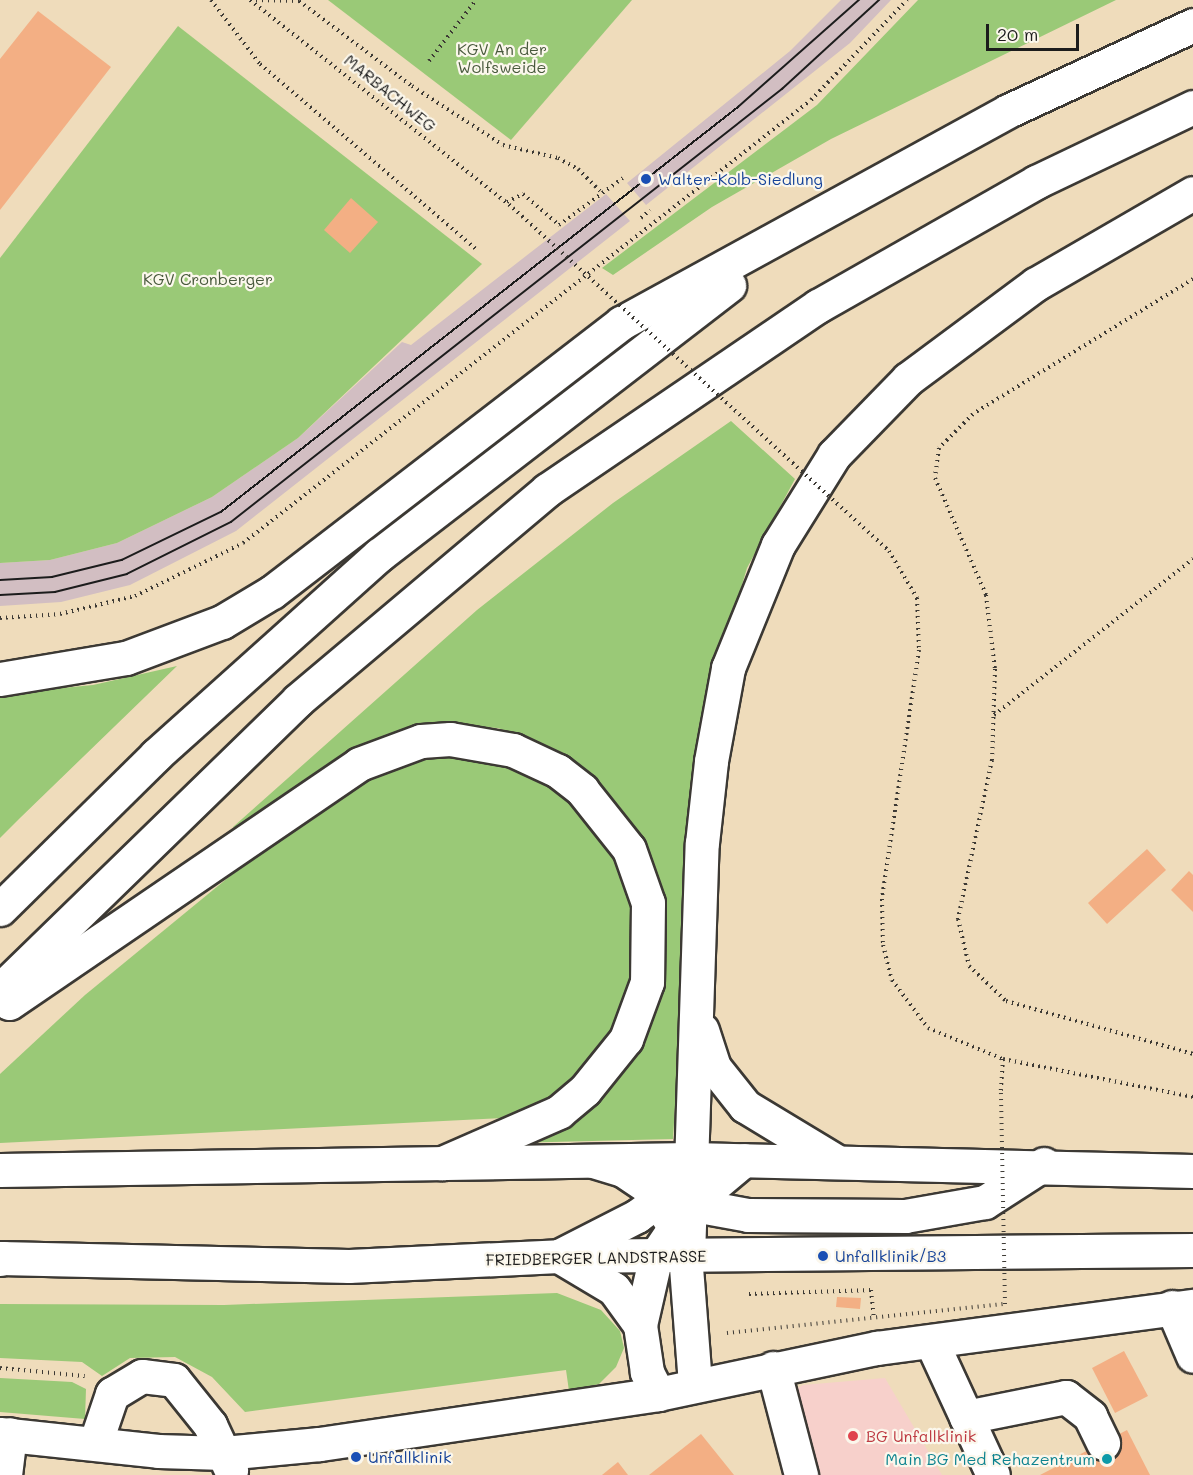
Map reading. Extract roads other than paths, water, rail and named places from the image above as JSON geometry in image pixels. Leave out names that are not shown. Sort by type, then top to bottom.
[{"type":"main road","points":[[0,679],[58,672],[126,658],[222,622],[272,592],[621,323],[813,223],[1008,111],[1193,25]]},
{"type":"main road","points":[[0,990],[298,700],[547,490],[828,300],[1036,182],[1193,107]]},
{"type":"main road","points":[[658,1394],[647,1372],[640,1325],[656,1255],[675,1209],[691,1159],[711,761],[728,668],[764,577],[803,502],[864,419],[979,323],[1193,193]]},
{"type":"main road","points":[[0,909],[156,755],[379,555],[813,223]]},
{"type":"main road","points":[[0,670],[58,672]]},
{"type":"main road","points":[[0,1009],[359,764],[421,741],[450,739],[513,750],[558,771],[582,790],[629,849],[648,903],[647,982],[626,1039],[585,1090],[559,1112],[442,1163]]},
{"type":"main road","points":[[697,1010],[714,1066],[729,1089],[758,1117],[834,1160]]},
{"type":"main road","points":[[0,1170],[91,1173],[442,1163],[691,1159],[1044,1164],[1193,1171]]},
{"type":"main road","points":[[587,1160],[623,1170],[675,1209],[747,1215],[905,1216],[985,1202],[1044,1164]]},
{"type":"main road","points":[[559,1256],[675,1209],[744,1160]]},
{"type":"main road","points":[[675,1209],[688,1256],[695,1384]]},
{"type":"main road","name":"FRIEDBERGER LANDSTRASSE","points":[[1,1259],[349,1266],[559,1256],[1193,1250]]},
{"type":"main road","points":[[559,1256],[614,1289],[640,1325]]},
{"type":"main road","points":[[5,1475],[5,1434],[96,1441],[229,1464],[341,1441],[658,1394],[773,1368],[1183,1306],[1193,1356]]},
{"type":"main road","points":[[932,1343],[993,1475]]},
{"type":"main road","points":[[773,1368],[801,1475]]},
{"type":"main road","points":[[96,1441],[112,1394],[142,1376],[174,1380],[190,1394],[229,1464]]},
{"type":"main road","points":[[966,1417],[1066,1397],[1090,1416],[1103,1443]]},
{"type":"tram line","points":[[0,580],[52,577],[122,560],[221,512],[738,107],[859,0]]},
{"type":"tram line","points":[[0,595],[55,592],[127,574],[231,522],[782,89],[879,0]]},
{"type":"place","name":"Walter-Kolb-Siedlung","points":[[646,179]]},
{"type":"place","name":"Unfallklinik/B3","points":[[823,1256]]},
{"type":"place","name":"BG Unfallklinik","points":[[853,1436]]},
{"type":"place","name":"Unfallklinik","points":[[356,1457]]},
{"type":"place","name":"Main BG Med Rehazentrum","points":[[1107,1459]]},
{"type":"park label","name":"KGV An der Wolfsweide","points":[[502,58]]},
{"type":"park label","name":"KGV Cronberger","points":[[208,279]]}]
